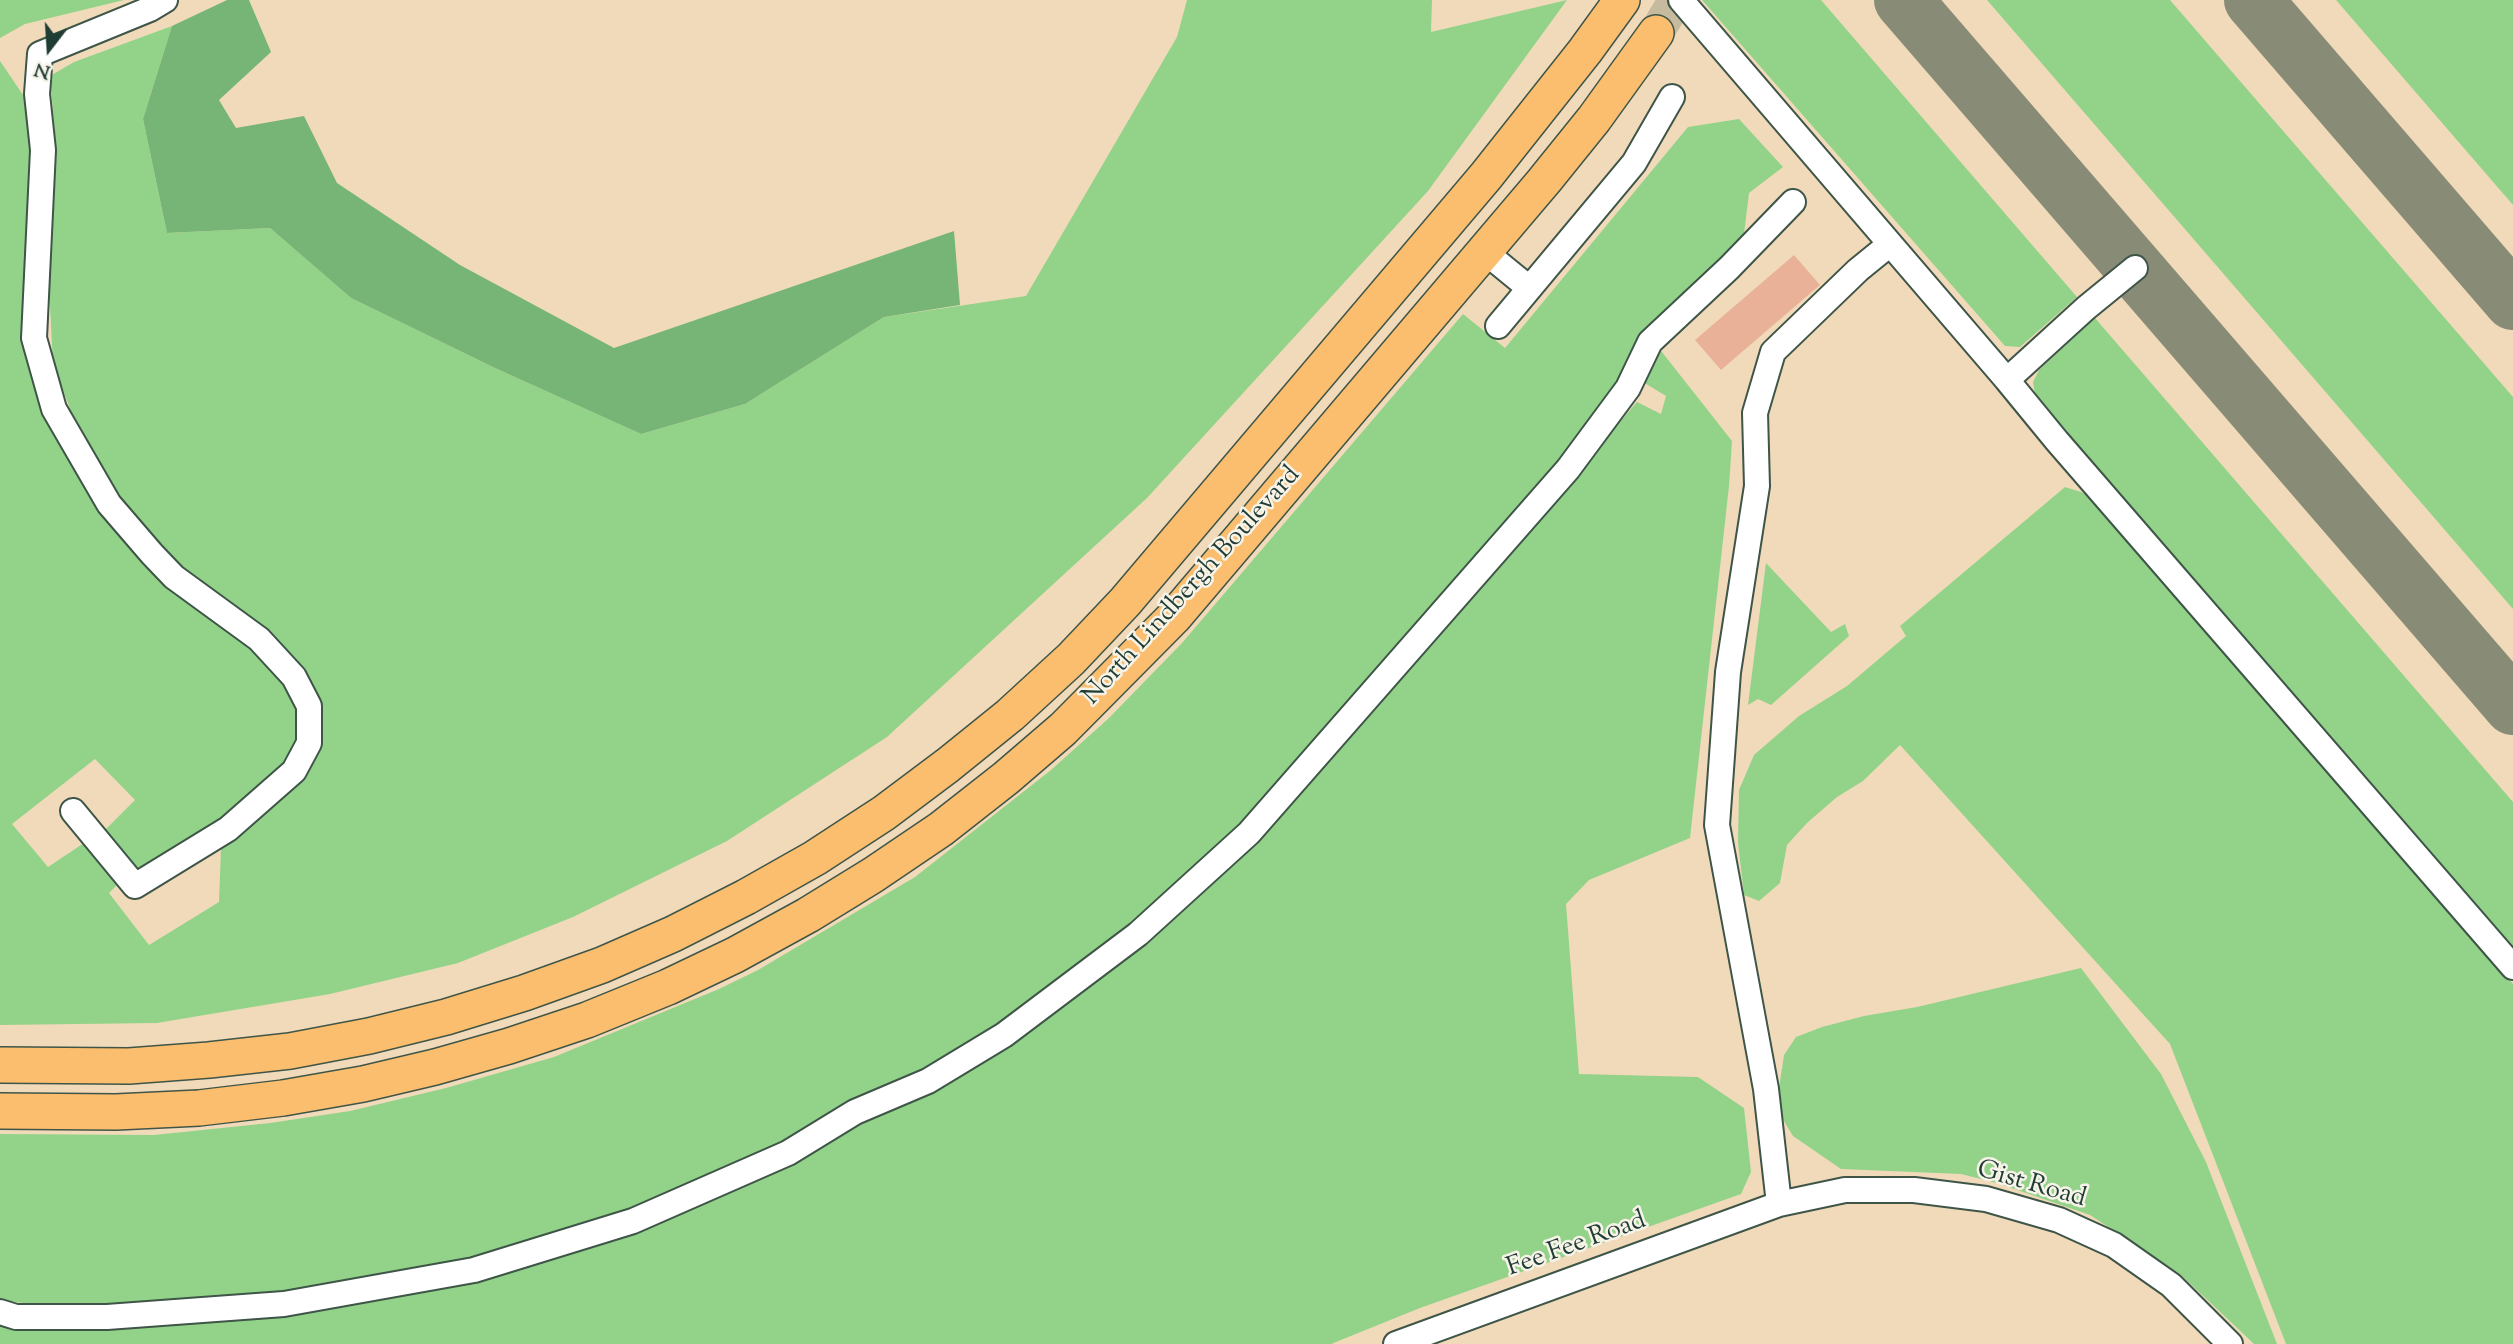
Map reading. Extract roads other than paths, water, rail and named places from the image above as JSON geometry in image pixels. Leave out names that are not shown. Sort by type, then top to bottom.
[{"type":"highway","name":"North Lindbergh Boulevard","points":[[0,1065],[129,1066],[209,1060],[290,1051],[369,1036],[446,1017],[576,975],[673,934],[781,877],[884,813],[1010,715],[1070,659],[1125,602],[1486,176],[1622,0]]},
{"type":"highway","name":"North Lindbergh Boulevard","points":[[0,1111],[116,1112],[199,1108],[309,1093],[435,1067],[522,1042],[587,1020],[735,955],[808,915],[941,829],[1053,737],[1174,617],[1485,252],[1594,119],[1656,33]]},
{"type":"street","points":[[73,811],[135,886],[228,829],[295,771],[309,743],[309,706],[294,677],[259,639],[174,577],[109,503],[54,409],[34,338],[43,150],[37,94],[40,54],[150,9],[165,0]]},
{"type":"street","points":[[1681,0],[2057,441],[2513,967]]},
{"type":"street","points":[[1498,326],[1634,163],[1672,97]]},
{"type":"street","points":[[0,1312],[16,1317],[107,1317],[284,1304],[474,1270],[633,1222],[788,1153],[855,1112],[928,1081],[1004,1035],[1138,934],[1249,833],[1567,469],[1628,388],[1650,342],[1729,268],[1793,202]]},
{"type":"street","points":[[1779,1204],[1766,1089],[1717,825],[1728,672],[1757,486],[1755,412],[1773,352],[1890,243]]},
{"type":"street","points":[[1485,252],[1529,288]]},
{"type":"street","points":[[2007,380],[2086,308],[2135,268]]},
{"type":"street","name":"Gist Road","points":[[1779,1204],[1844,1190],[1914,1190],[1986,1199],[2059,1220],[2114,1245],[2171,1285],[2230,1344]]},
{"type":"street","name":"Fee Fee Road","points":[[1396,1344],[1779,1204]]},
{"type":"tunnel","points":[[1656,33],[1676,0]]}]
